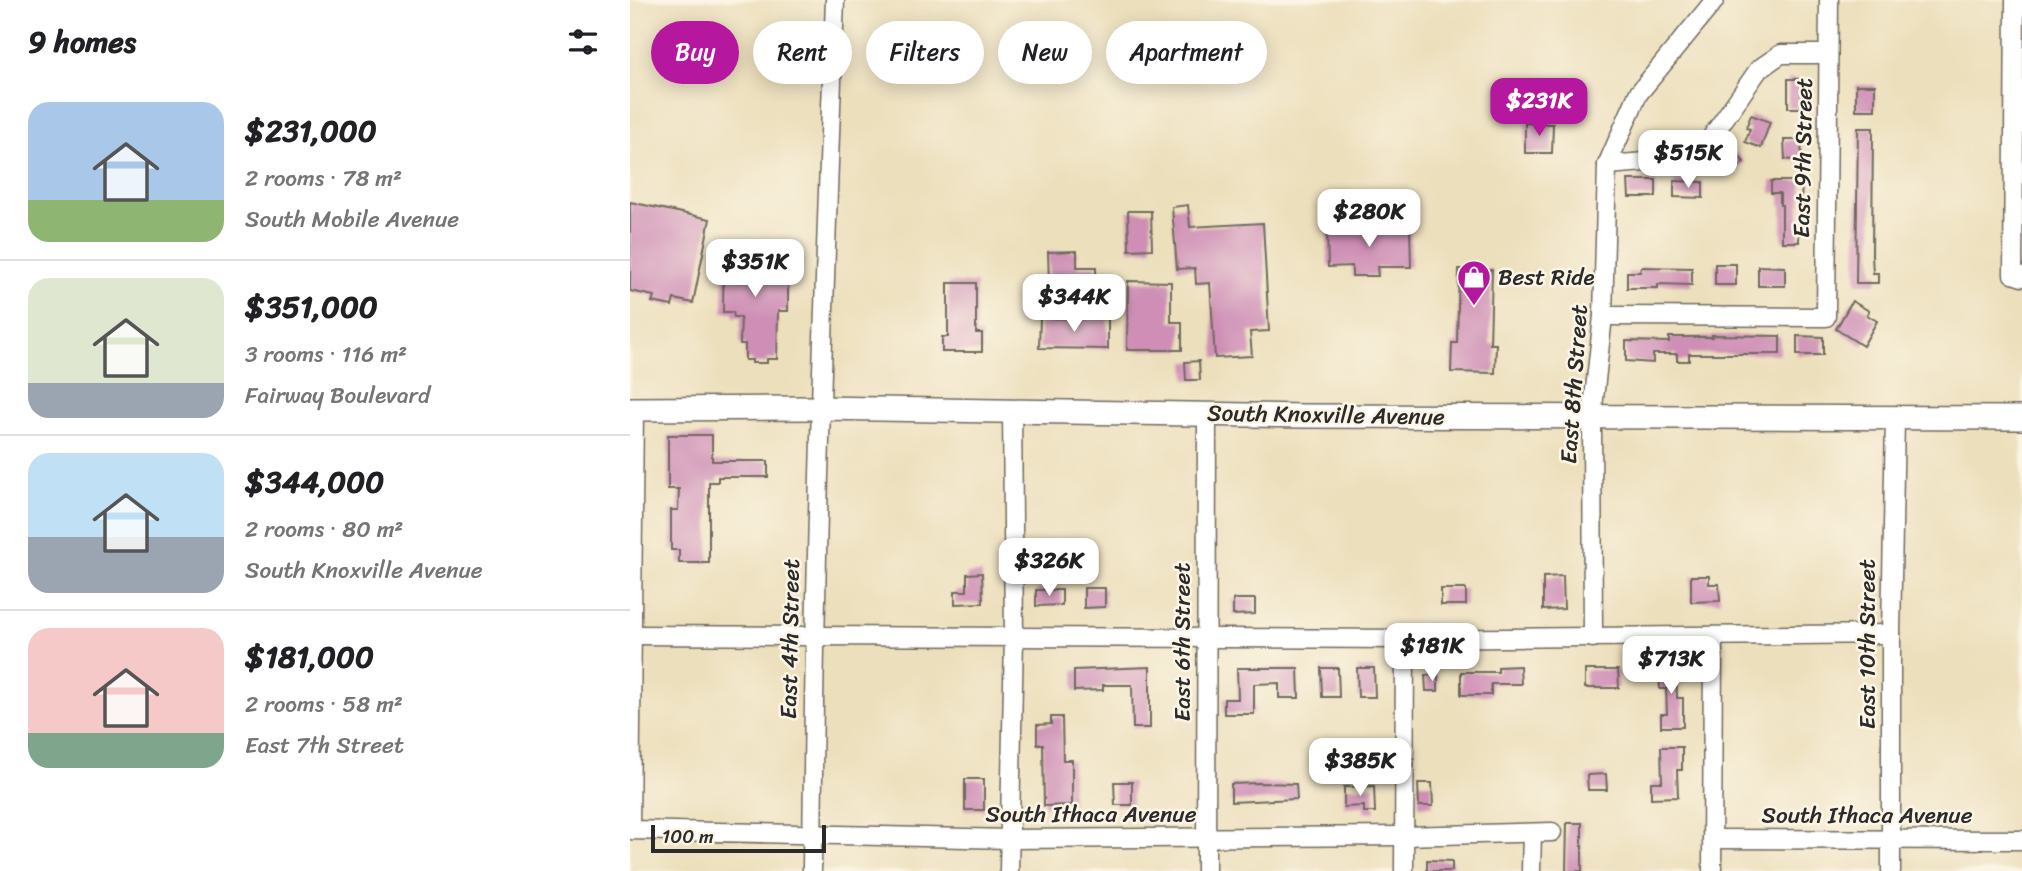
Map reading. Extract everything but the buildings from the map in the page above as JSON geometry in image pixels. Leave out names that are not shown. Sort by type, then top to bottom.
[{"type":"main road","name":"South Knoxville Avenue","points":[[632,409],[819,408],[1592,417],[2022,418]]},
{"type":"street","name":"East 4th Street","points":[[812,871],[819,408],[835,0]]},
{"type":"street","name":"East 8th Street","points":[[1593,638],[1592,417],[1603,316],[1607,165],[1638,94],[1715,0]]},
{"type":"street","name":"East 9th Street","points":[[1603,316],[1826,317],[1829,0]]},
{"type":"street","points":[[2015,0],[2013,274],[2022,277]]},
{"type":"street","points":[[1607,165],[1697,158],[1759,69],[1782,54],[1828,54]]},
{"type":"street","points":[[630,830],[632,409]]},
{"type":"street","points":[[1009,871],[1014,637],[1012,410]]},
{"type":"street","name":"East 6th Street","points":[[1206,871],[1207,413]]},
{"type":"street","name":"East 10th Street","points":[[1891,871],[1895,418]]},
{"type":"street","points":[[632,635],[1405,639],[1891,634]]},
{"type":"street","points":[[1712,871],[1713,636]]},
{"type":"street","points":[[1404,871],[1405,639]]},
{"type":"street","name":"South Ithaca Avenue","points":[[630,830],[1009,839],[1206,839],[1552,832]]},
{"type":"street","points":[[1531,871],[1532,833]]},
{"type":"street","name":"South Ithaca Avenue","points":[[1712,839],[2022,840]]},
{"type":"place","name":"Best Ride","points":[[1474,307]]}]
